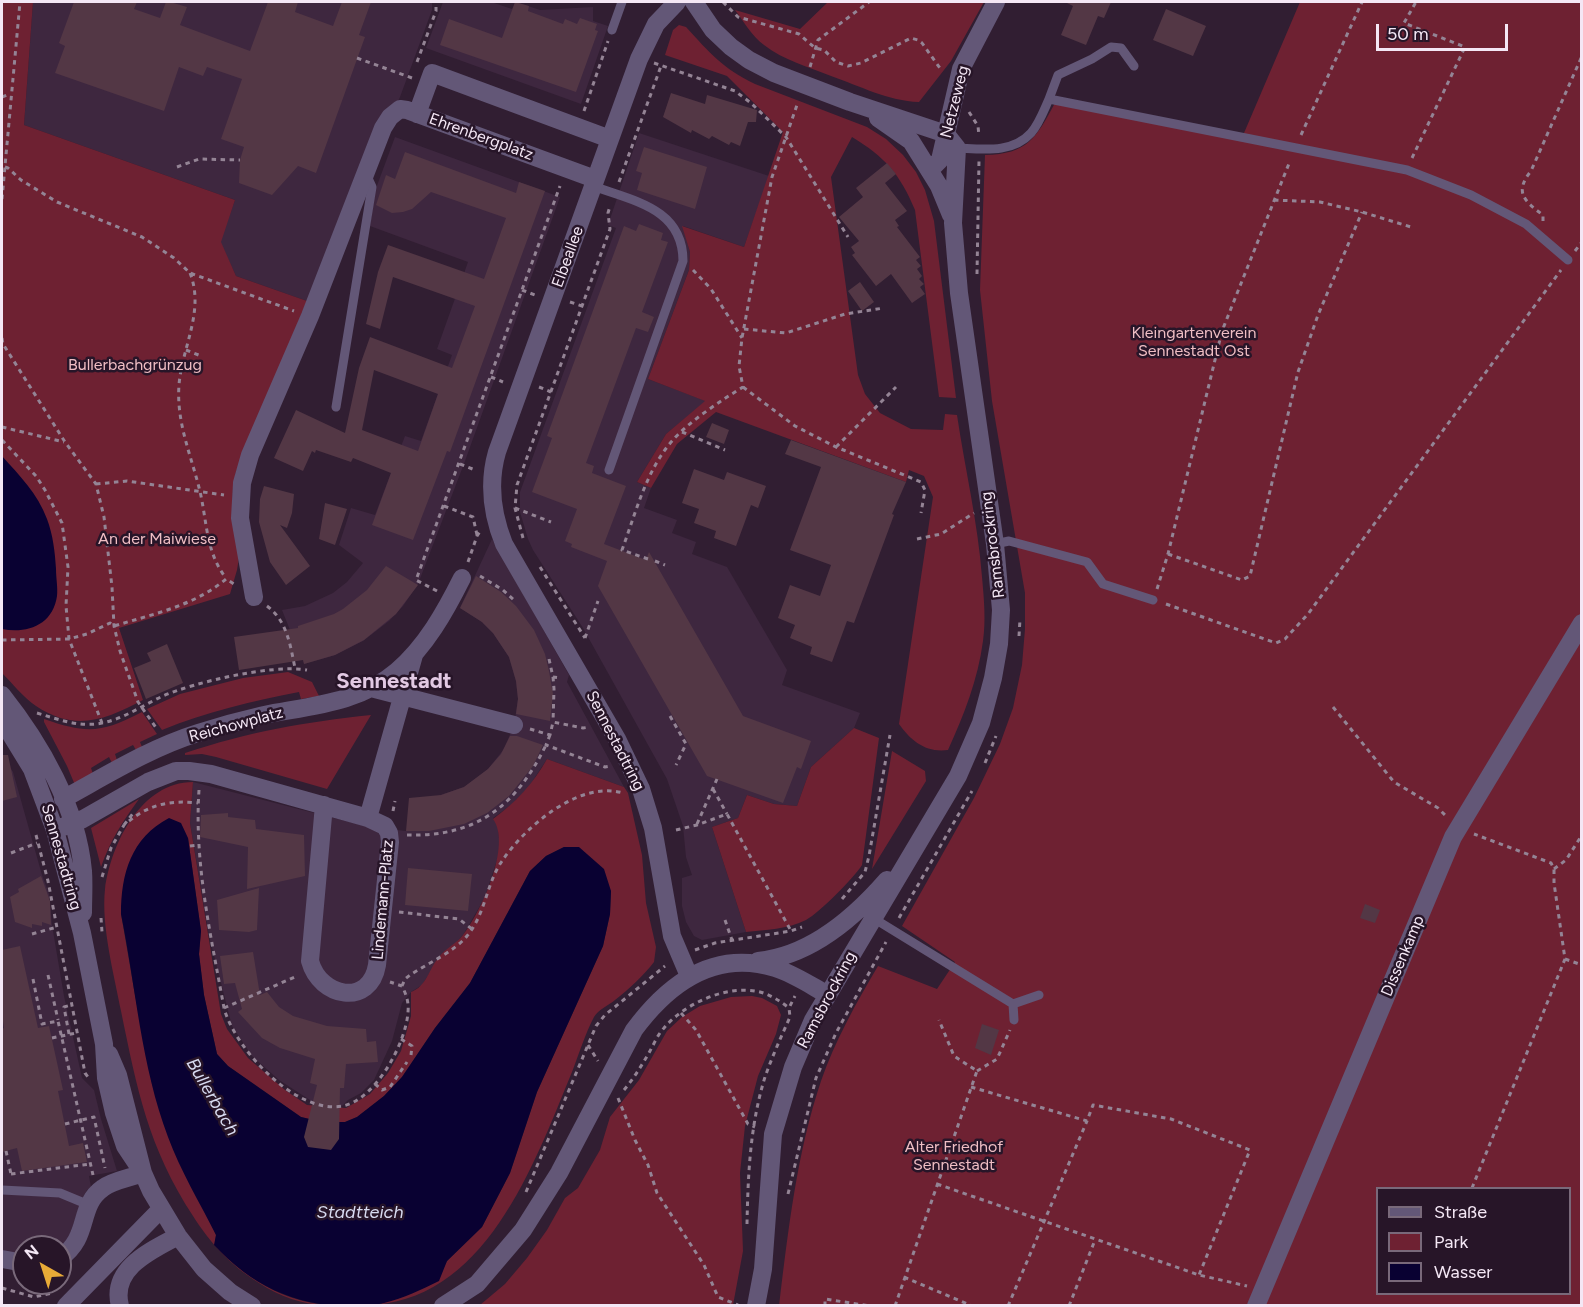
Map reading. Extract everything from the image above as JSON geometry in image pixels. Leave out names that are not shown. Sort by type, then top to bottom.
[{"type":"street","name":"Elbeallee","points":[[497,523],[491,488],[494,464],[646,41],[656,24],[677,2]]},
{"type":"street","name":"Ramsbrockring","points":[[694,2],[713,30],[749,60],[774,73],[952,141],[953,224],[959,293],[995,544],[1001,610],[999,644],[990,689],[981,723],[958,776],[813,1020],[793,1067],[774,1134],[763,1269],[756,1305]]},
{"type":"street","name":"Netzeweg","points":[[930,170],[940,160],[952,141],[955,89],[961,69],[996,2]]},
{"type":"street","points":[[428,84],[432,73],[610,139]]},
{"type":"street","name":"Ehrenbergplatz","points":[[428,84],[417,114],[566,169],[594,183]]},
{"type":"street","name":"Ramsbrockring","points":[[850,102],[910,141],[930,170],[947,202],[953,224]]},
{"type":"street","points":[[254,597],[243,541],[240,497],[250,455],[310,316],[382,128],[400,109],[417,114]]},
{"type":"street","name":"Sennestadtring","points":[[497,523],[508,551],[605,718],[641,789],[653,828],[668,922],[680,958],[689,976]]},
{"type":"street","name":"Reichowplatz","points":[[63,799],[106,774],[166,745],[231,723],[343,699],[371,688],[397,671],[414,654],[440,619],[463,574]]},
{"type":"street","name":"Dissenkamp","points":[[1260,1298],[1457,828],[1581,623]]},
{"type":"street","name":"Reichowplatz","points":[[368,818],[414,654]]},
{"type":"street","points":[[371,688],[514,725]]},
{"type":"street","name":"Sennestadtring","points":[[2,695],[32,738],[63,799],[64,827],[104,1044],[106,1078],[114,1113],[135,1176],[204,1269],[230,1292],[252,1305]]},
{"type":"street","name":"Sennestadtring","points":[[2,720],[64,827]]},
{"type":"street","name":"Lindemann-Platz","points":[[64,827],[147,782],[176,771],[211,774],[368,818],[385,826],[390,842],[376,971],[367,984],[351,993],[337,992],[322,983],[312,969]]},
{"type":"street","points":[[106,774],[116,800]]},
{"type":"street","points":[[312,969],[310,952],[324,805]]},
{"type":"street","name":"Ramsbrockring","points":[[742,963],[767,960],[810,945],[845,921],[880,888],[913,850]]},
{"type":"street","points":[[443,1305],[477,1284],[523,1230],[579,1137],[633,1029],[665,993],[689,976],[716,966],[742,963],[761,964],[792,974],[828,995]]},
{"type":"street","points":[[72,1248],[76,1244],[95,1194],[105,1186],[135,1176]]},
{"type":"street","points":[[62,1298],[161,1209]]},
{"type":"street","points":[[120,1305],[119,1292],[123,1276],[132,1263],[178,1236]]},
{"type":"lane","points":[[612,30],[622,2]]},
{"type":"lane","points":[[952,141],[979,149],[1013,146],[1033,132],[1058,75],[1111,47],[1121,48],[1134,66]]},
{"type":"lane","points":[[1049,99],[1407,170],[1471,195],[1526,224],[1544,237],[1568,260]]},
{"type":"lane","points":[[336,407],[372,187],[366,174]]},
{"type":"lane","points":[[594,183],[615,194],[658,210],[681,240],[683,261],[609,470]]},
{"type":"lane","points":[[995,544],[1009,541],[1087,562],[1103,584],[1154,600]]},
{"type":"lane","points":[[873,918],[1013,1004]]},
{"type":"lane","points":[[1013,1004],[1039,995]]},
{"type":"lane","points":[[1013,1004],[1014,1020]]},
{"type":"lane","points":[[2,1190],[60,1193],[89,1205]]},
{"type":"path","points":[[2,199],[20,2]]},
{"type":"path","points":[[415,66],[436,11],[436,2]]},
{"type":"path","points":[[723,2],[738,17],[799,34],[815,48],[824,50],[836,62],[848,66],[861,63],[904,40],[911,38],[918,40],[955,89],[978,126],[976,279]]},
{"type":"path","points":[[810,67],[818,40],[869,2]]},
{"type":"path","points":[[1362,2],[1296,147],[1222,331],[1168,554],[1154,600],[1276,643],[1285,639],[1308,614],[1568,260]]},
{"type":"path","points":[[1407,170],[1465,47],[1404,23],[1416,2]]},
{"type":"path","points":[[581,128],[585,105],[612,30]]},
{"type":"path","points":[[1544,237],[1543,215],[1528,203],[1522,189],[1522,182],[1531,171],[1581,56]]},
{"type":"path","points":[[357,58],[428,84]]},
{"type":"path","points":[[526,543],[519,527],[515,508],[518,484],[610,229],[608,213],[661,66],[735,92],[751,103],[786,137],[848,237]]},
{"type":"path","points":[[2,97],[10,94]]},
{"type":"path","points":[[798,102],[772,177],[742,338],[739,366],[743,387],[795,426],[836,447],[921,482],[925,490],[921,513]]},
{"type":"path","points":[[177,167],[199,159],[240,160]]},
{"type":"path","points":[[5,167],[57,202],[142,237],[174,258],[190,273],[310,316]]},
{"type":"path","points":[[451,599],[416,580],[566,169]]},
{"type":"path","points":[[1274,200],[1320,202],[1412,227]]},
{"type":"path","points":[[1168,554],[1242,580],[1250,576],[1298,372],[1318,315],[1362,212]]},
{"type":"path","points":[[683,261],[711,289],[742,338]]},
{"type":"path","points":[[190,273],[195,287],[196,302],[179,381],[179,410],[200,492],[210,547],[217,567],[226,579],[278,614],[288,635],[295,668]]},
{"type":"path","points":[[744,329],[786,333],[845,314],[884,308]]},
{"type":"path","points":[[2,338],[8,352],[65,442],[96,484],[109,550],[114,626],[120,651],[138,702],[162,735],[166,745]]},
{"type":"path","points":[[186,350],[201,356]]},
{"type":"path","points":[[648,559],[622,550],[647,481],[660,458],[681,432],[743,387]]},
{"type":"path","points":[[836,447],[896,387]]},
{"type":"path","points":[[2,427],[65,442]]},
{"type":"path","points":[[681,432],[725,450]]},
{"type":"path","points":[[2,440],[36,476],[62,523],[68,567],[66,606],[69,639],[102,723]]},
{"type":"path","points":[[96,484],[127,480],[240,497]]},
{"type":"path","points":[[444,506],[473,517],[477,536]]},
{"type":"path","points":[[917,539],[941,534],[968,515],[989,507]]},
{"type":"path","points":[[515,508],[551,522]]},
{"type":"path","points":[[497,523],[482,530],[477,536],[463,574],[493,583],[520,606]]},
{"type":"path","points":[[535,559],[585,638],[598,601]]},
{"type":"path","points":[[655,561],[664,565]]},
{"type":"path","points":[[2,640],[69,639],[87,634],[110,623],[114,626],[186,604],[211,592],[226,579]]},
{"type":"path","points":[[406,835],[429,836],[450,832],[489,816],[523,786],[546,746],[553,722],[553,677],[547,653]]},
{"type":"path","points":[[36,713],[71,724],[102,723],[114,720],[186,686],[242,675],[295,668],[307,670]]},
{"type":"path","points":[[553,677],[583,680]]},
{"type":"path","points":[[1333,707],[1394,782],[1438,808],[1457,828],[1551,863],[1554,868],[1554,883],[1565,959],[1472,1187]]},
{"type":"path","points":[[670,716],[686,744],[676,765]]},
{"type":"path","points":[[553,722],[583,728],[605,718]]},
{"type":"path","points":[[514,725],[550,735]]},
{"type":"path","points":[[841,900],[865,872],[890,735]]},
{"type":"path","points":[[546,746],[605,767],[628,761]]},
{"type":"path","points":[[697,825],[717,779]]},
{"type":"path","points":[[102,877],[111,848],[124,825],[151,808],[169,802],[198,802],[199,845],[212,944],[228,1022],[255,1061],[290,1091],[309,1102],[332,1107],[343,1106],[363,1096],[387,1068],[401,1039],[408,1013],[406,994],[402,986],[405,979],[466,937],[486,903],[494,877],[502,862],[544,817],[562,804],[587,794],[602,790],[630,794],[641,789]]},
{"type":"path","points":[[526,1187],[600,1019],[652,976],[680,958],[715,943],[791,931],[713,789]]},
{"type":"path","points":[[393,814],[395,801]]},
{"type":"path","points":[[676,830],[727,814]]},
{"type":"path","points":[[1554,868],[1566,860],[1581,835]]},
{"type":"path","points":[[11,853],[37,843]]},
{"type":"path","points":[[189,846],[199,845]]},
{"type":"path","points":[[383,911],[459,919],[472,929]]},
{"type":"path","points":[[101,917],[102,936]]},
{"type":"path","points":[[725,920],[732,940]]},
{"type":"path","points":[[32,934],[57,927]]},
{"type":"path","points":[[1565,959],[1581,965]]},
{"type":"path","points":[[224,1008],[312,969]]},
{"type":"path","points":[[786,1204],[789,1183],[816,1078],[836,1032],[870,970]]},
{"type":"path","points":[[48,975],[93,1176]]},
{"type":"path","points":[[33,979],[42,1024],[58,1021]]},
{"type":"path","points":[[738,1305],[718,1297],[704,1264],[657,1193],[648,1165],[618,1098],[636,1075],[663,1028],[681,1012],[706,999],[745,990],[772,996],[789,1008]]},
{"type":"path","points":[[665,993],[696,1030],[748,1124],[774,1134]]},
{"type":"path","points":[[69,1034],[64,1007],[71,1005]]},
{"type":"path","points":[[939,1020],[954,1056],[977,1071]]},
{"type":"path","points":[[895,1305],[977,1071],[997,1059],[1014,1020]]},
{"type":"path","points":[[52,1038],[76,1033]]},
{"type":"path","points":[[401,1039],[412,1046],[411,1055]]},
{"type":"path","points":[[375,1084],[382,1090],[390,1087],[407,1062]]},
{"type":"path","points":[[971,1088],[1087,1121]]},
{"type":"path","points":[[1008,1305],[1093,1105],[1171,1119],[1250,1150],[1199,1275]]},
{"type":"path","points":[[65,1124],[94,1118],[106,1174],[135,1176]]},
{"type":"path","points":[[6,1151],[15,1191]]},
{"type":"path","points":[[11,1174],[90,1164]]},
{"type":"path","points":[[937,1184],[1260,1298]]},
{"type":"path","points":[[1069,1305],[1095,1240]]},
{"type":"path","points":[[904,1278],[972,1305]]},
{"type":"path","points":[[2,1288],[34,1297],[62,1298]]},
{"type":"path","points":[[825,1305],[825,1299],[870,1305]]},
{"type":"shaded area","points":[[33,2],[432,2],[432,10],[400,97],[307,301],[236,276],[220,242],[235,200],[24,125]]},
{"type":"shaded area","points":[[443,2],[491,2],[512,9],[516,2],[540,10],[593,7],[593,21],[608,26],[581,104],[426,48]]},
{"type":"shaded area","points":[[639,133],[769,176],[744,247],[683,226],[690,252],[689,270],[648,379],[706,401],[666,434],[637,482],[651,488],[644,508],[677,520],[672,533],[696,542],[692,554],[727,567],[787,670],[782,685],[860,713],[854,728],[811,767],[797,806],[774,804],[747,795],[738,818],[712,827],[746,932],[702,940],[694,936],[686,922],[682,906],[682,878],[692,875],[686,857],[683,826],[667,779],[583,628],[533,550],[520,512],[520,492],[616,228],[608,225]]},
{"type":"shaded area","points":[[395,137],[560,197],[418,584],[389,621],[363,641],[335,655],[304,664],[303,659],[297,661],[292,635],[282,610],[305,606],[333,593],[347,582],[363,563],[339,545],[351,508],[375,515],[405,436],[421,441],[452,355],[437,349],[468,262],[370,226],[375,191]]},
{"type":"shaded area","points":[[492,539],[569,675],[567,682],[624,787],[547,759],[528,788],[511,805],[493,818],[498,825],[500,851],[484,899],[463,935],[422,985],[411,992],[402,1003],[392,1041],[374,1080],[339,1109],[312,1106],[310,1100],[279,1080],[252,1056],[232,1026],[209,936],[190,823],[193,782],[369,827],[406,831],[441,795],[464,787],[488,769],[504,749],[514,725],[518,699],[516,681],[509,657],[493,633],[482,622],[460,608]]},
{"type":"shaded area","points":[[2,755],[13,772],[49,894],[64,996],[82,1078],[94,1090],[117,1171],[89,1176],[91,1187],[81,1201],[70,1235],[12,1235],[12,1253],[2,1251]]},
{"type":"green space","name":"Bullerbachgrünzug","points":[[2,2],[33,2],[24,125],[235,200],[221,242],[236,276],[307,301],[236,472],[232,519],[239,558],[230,594],[119,628],[143,700],[103,718],[90,720],[77,721],[50,714],[31,702],[2,673]]},
{"type":"green space","points":[[828,2],[984,2],[951,61],[919,102],[896,99],[874,92],[779,55],[764,45],[748,29],[735,10],[800,29]]},
{"type":"green space","points":[[1300,2],[1581,2],[1581,1305],[779,1306],[790,1221],[806,1136],[821,1081],[846,1022],[878,966],[937,989],[955,962],[902,926],[974,798],[1000,744],[1013,708],[1022,665],[1025,629],[1025,593],[992,401],[980,290],[985,155],[1011,151],[1029,142],[1042,126],[1055,103],[1241,140]]},
{"type":"green space","points":[[679,25],[686,27],[717,59],[744,78],[867,127],[886,139],[903,155],[916,172],[925,190],[934,221],[956,398],[939,397],[915,210],[903,186],[882,159],[852,137],[831,177],[858,375],[865,394],[880,413],[911,429],[943,430],[945,414],[957,415],[978,536],[984,625],[981,655],[974,683],[948,750],[926,748],[909,736],[899,724],[933,497],[924,476],[909,470],[906,482],[716,412],[677,444],[651,488],[637,482],[666,434],[705,401],[648,379],[689,270],[690,252],[682,226],[744,247],[783,132],[727,76],[665,55],[673,30]]},
{"type":"green space","points":[[288,672],[312,682],[319,696],[301,699],[299,692],[264,699],[212,712],[162,730],[147,709],[180,694],[243,678]]},
{"type":"green space","points":[[142,712],[157,734],[140,742],[142,747],[136,750],[133,745],[115,754],[117,760],[112,763],[109,757],[91,768],[93,774],[75,785],[44,719],[72,727],[94,729],[116,724]]},
{"type":"green space","points":[[371,715],[327,789],[216,757],[202,754],[185,755],[185,753],[208,746],[254,734]]},
{"type":"green space","points":[[854,728],[879,738],[862,865],[836,895],[806,920],[769,930],[746,932],[712,827],[738,818],[747,795],[774,804],[797,806],[811,767]]},
{"type":"green space","points":[[892,751],[925,771],[926,781],[872,869]]},
{"type":"green space","points":[[547,759],[624,787],[628,793],[642,855],[646,903],[656,947],[654,962],[630,987],[594,1017],[540,1147],[521,1186],[499,1223],[473,1256],[442,1282],[406,1299],[385,1302],[441,1272],[447,1261],[482,1227],[510,1173],[537,1092],[603,946],[610,914],[611,891],[564,847],[546,856],[530,871],[470,983],[435,1028],[402,1077],[384,1096],[357,1117],[345,1122],[322,1122],[301,1117],[228,1066],[217,1054],[204,995],[199,954],[201,931],[188,838],[126,874],[121,914],[152,1082],[216,1235],[215,1245],[224,1255],[214,1245],[200,1226],[178,1191],[165,1166],[146,1117],[133,1066],[106,934],[105,889],[114,853],[132,819],[158,792],[175,785],[193,782],[190,823],[221,1014],[227,1029],[248,1058],[285,1090],[307,1105],[346,1108],[370,1094],[388,1073],[401,1051],[411,1016],[411,992],[421,986],[435,962],[463,935],[478,911],[497,861],[498,831],[493,819],[523,792]]},
{"type":"green space","points":[[139,799],[117,831],[101,867],[91,828]]},
{"type":"green space","points":[[731,997],[762,998],[777,1006],[781,1015],[776,1034],[758,1076],[745,1126],[740,1173],[743,1251],[733,1305],[480,1305],[505,1284],[527,1258],[547,1230],[565,1198],[578,1188],[600,1150],[610,1117],[639,1080],[667,1031],[682,1017],[700,1006]]},
{"type":"green space","points":[[228,1259],[265,1286],[295,1299],[327,1305],[318,1305],[292,1299],[267,1288]]},
{"type":"water","points":[[2,456],[39,501],[51,531],[55,556],[57,593],[55,606],[44,621],[21,630],[2,629]]},
{"type":"water","name":"Stadtteich","points":[[169,818],[181,823],[188,838],[201,931],[199,954],[204,995],[217,1054],[228,1066],[301,1117],[322,1122],[345,1122],[357,1117],[384,1096],[402,1077],[435,1028],[470,983],[530,871],[546,856],[564,847],[579,847],[604,869],[611,891],[610,914],[603,946],[537,1092],[510,1173],[482,1227],[447,1261],[439,1281],[419,1291],[380,1304],[357,1306],[309,1302],[274,1290],[258,1281],[228,1259],[214,1245],[216,1235],[178,1162],[151,1083],[121,914],[123,885],[131,858],[145,836]]},
{"type":"building","points":[[74,2],[137,2],[134,9],[160,18],[166,2],[170,2],[187,7],[180,25],[250,51],[268,2],[298,2],[295,12],[333,26],[342,2],[371,2],[359,35],[365,37],[316,173],[298,166],[272,195],[239,183],[240,160],[244,147],[221,139],[242,79],[207,67],[203,76],[179,67],[164,111],[55,73],[65,46],[59,43]]},
{"type":"building","points":[[515,2],[529,6],[528,11],[563,24],[565,19],[577,24],[580,18],[597,24],[595,30],[598,31],[576,92],[440,45],[449,19],[502,38]]},
{"type":"building","points":[[1065,2],[1111,2],[1104,18],[1098,16],[1086,45],[1061,35],[1073,6]]},
{"type":"building","points":[[1166,9],[1206,26],[1193,56],[1153,40]]},
{"type":"building","points":[[671,93],[705,104],[707,95],[757,110],[756,122],[748,122],[740,146],[731,142],[729,145],[712,136],[709,139],[692,130],[691,133],[663,117]]},
{"type":"building","points":[[644,147],[707,167],[695,209],[637,190],[642,173],[636,171]]},
{"type":"building","points":[[405,152],[516,193],[519,182],[545,191],[450,452],[447,451],[413,540],[372,525],[391,473],[353,458],[351,462],[316,450],[315,453],[312,451],[303,471],[274,458],[296,410],[345,433],[359,368],[370,337],[452,368],[475,306],[393,277],[380,329],[366,324],[378,272],[388,245],[484,279],[506,218],[431,192],[412,209],[392,213],[376,205],[386,175],[395,179]],"holes":[[[374,370],[438,394],[418,451],[362,430]]]},
{"type":"building","points":[[887,163],[896,174],[885,183],[907,211],[895,220],[899,226],[897,227],[920,257],[916,260],[921,266],[917,269],[922,276],[919,279],[924,284],[920,287],[925,294],[912,303],[891,274],[876,286],[852,255],[855,253],[851,247],[859,241],[839,217],[863,197],[856,188]]},
{"type":"building","points":[[639,224],[663,233],[661,240],[668,242],[642,312],[654,317],[648,332],[636,328],[586,463],[594,466],[592,473],[626,486],[604,544],[646,560],[649,552],[743,716],[811,741],[801,769],[797,767],[783,803],[707,776],[598,586],[607,561],[571,547],[572,544],[565,541],[577,509],[532,492],[552,438],[547,436],[624,226],[636,231]]},
{"type":"building","points":[[860,282],[874,302],[862,311],[848,291]]},
{"type":"building","points":[[712,423],[729,430],[724,444],[706,437]]},
{"type":"building","points":[[791,440],[906,482],[892,514],[894,515],[854,623],[847,621],[832,662],[810,654],[812,647],[790,638],[795,625],[778,618],[790,585],[820,596],[831,565],[790,550],[821,467],[785,454]]},
{"type":"building","points":[[694,469],[724,480],[727,472],[766,486],[758,508],[751,505],[736,546],[714,538],[716,531],[694,523],[699,509],[682,503]]},
{"type":"building","points":[[264,486],[294,494],[292,513],[287,528],[280,525],[310,566],[286,585],[270,562],[259,522],[260,499]]},
{"type":"building","points":[[325,503],[347,509],[335,545],[319,539]]},
{"type":"building","points":[[386,566],[418,585],[396,614],[364,640],[335,655],[304,664],[303,660],[239,670],[234,637],[298,628],[298,626],[334,614],[367,590]]},
{"type":"building","points":[[476,576],[501,592],[516,606],[534,630],[545,654],[549,671],[553,694],[550,721],[516,714],[518,699],[516,681],[509,657],[493,633],[482,622],[460,608]]},
{"type":"building","points":[[167,644],[183,683],[146,699],[134,668],[151,661],[147,653]]},
{"type":"building","points":[[510,736],[517,736],[543,745],[533,766],[509,796],[487,813],[464,824],[429,831],[406,831],[409,798],[441,795],[464,787],[488,769],[501,754]]},
{"type":"building","points":[[2,755],[8,755],[17,797],[2,801]]},
{"type":"building","points":[[228,813],[228,817],[255,820],[256,829],[304,835],[305,876],[247,889],[248,847],[200,837],[201,815]]},
{"type":"building","points":[[408,868],[472,874],[468,911],[405,905]]},
{"type":"building","points":[[41,876],[50,901],[51,925],[42,922],[42,926],[32,924],[32,928],[15,922],[10,897],[19,892],[18,889]]},
{"type":"building","points":[[259,888],[257,930],[249,932],[219,930],[217,900]]},
{"type":"building","points":[[1365,904],[1380,910],[1375,923],[1360,918]]},
{"type":"building","points":[[20,946],[38,1028],[49,1026],[63,1090],[58,1091],[69,1146],[83,1143],[87,1162],[22,1171],[17,1148],[2,1152],[2,1029],[4,1028],[2,950]]},
{"type":"building","points":[[253,952],[260,995],[267,992],[279,1007],[293,1016],[327,1026],[366,1029],[367,1042],[376,1041],[378,1062],[346,1064],[344,1088],[340,1088],[339,1139],[331,1150],[308,1147],[304,1137],[317,1085],[310,1083],[315,1059],[280,1048],[262,1038],[238,1012],[242,1009],[235,983],[224,984],[220,956]]},
{"type":"building","points":[[982,1024],[999,1030],[991,1055],[975,1048]]},
{"type":"district","name":"Sennestadt","points":[[394,682]]},
{"type":"park label","name":"Kleingartenverein Sennestadt Ost","points":[[1194,342]]},
{"type":"park label","name":"An der Maiwiese","points":[[157,539]]},
{"type":"park label","name":"Alter Friedhof Sennestadt","points":[[954,1156]]},
{"type":"water label","name":"Bullerbach","points":[[212,1097]]}]
